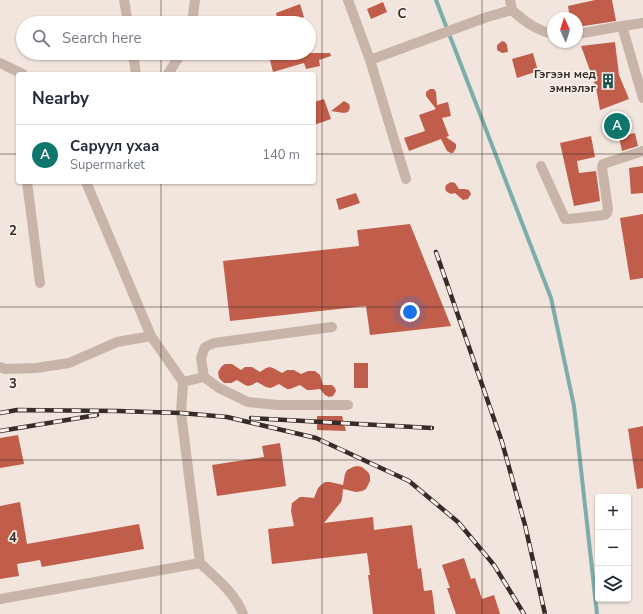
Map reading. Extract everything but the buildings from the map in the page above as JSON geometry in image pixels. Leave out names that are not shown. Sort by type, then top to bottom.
[{"type":"street","points":[[124,0],[127,16]]},
{"type":"street","points":[[193,16],[195,0]]},
{"type":"street","points":[[348,0],[370,60],[406,179]]},
{"type":"street","points":[[510,0],[512,10],[527,23],[547,32]]},
{"type":"street","points":[[370,60],[487,17],[512,10]]},
{"type":"street","points":[[583,33],[643,23]]},
{"type":"street","points":[[622,26],[643,98]]},
{"type":"street","points":[[134,60],[136,72]]},
{"type":"street","points":[[169,72],[177,60]]},
{"type":"street","points":[[0,63],[19,72]]},
{"type":"street","points":[[541,166],[565,219],[605,215],[608,213],[608,209],[602,167],[603,164],[643,151]]},
{"type":"street","points":[[27,184],[40,283]]},
{"type":"street","points":[[87,184],[151,336],[183,382],[181,413],[200,563],[234,597],[243,614]]},
{"type":"street","points":[[332,327],[214,343],[205,348],[201,358],[204,377],[219,388],[248,402],[277,405],[348,405]]},
{"type":"street","points":[[0,367],[5,369],[36,368],[69,363],[117,342],[151,336]]},
{"type":"street","points":[[183,382],[204,377]]},
{"type":"street","points":[[0,599],[200,563]]},
{"type":"waterway","points":[[436,0],[551,298],[574,406],[597,614]]},
{"type":"railway","points":[[436,252],[502,442],[525,525],[545,614]]},
{"type":"railway","points":[[0,413],[17,410],[181,413],[227,417],[316,438],[409,481],[458,522],[494,565],[524,614]]},
{"type":"railway","points":[[0,431],[97,415]]},
{"type":"railway","points":[[251,418],[432,428]]},
{"type":"place","name":"Гэгээн мед эмнэлэг","points":[[608,81]]},
{"type":"place","name":"Саруул ухаа","points":[[617,126]]}]
